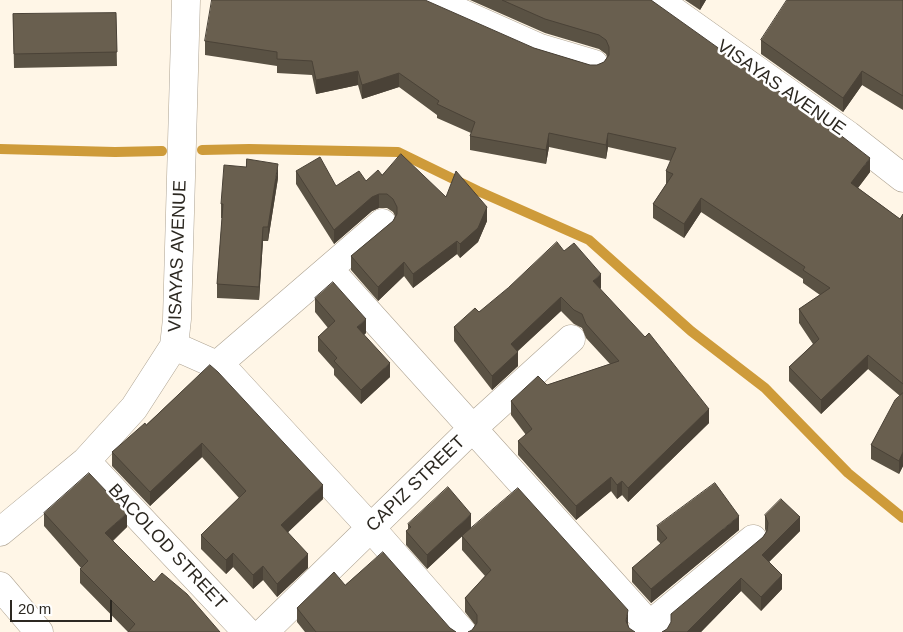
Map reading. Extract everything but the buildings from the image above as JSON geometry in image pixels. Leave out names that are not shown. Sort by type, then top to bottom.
[{"type":"street","name":"VISAYAS AVENUE","points":[[0,532],[86,461],[134,408],[174,346],[177,319],[186,0]]},
{"type":"street","points":[[432,0],[540,48],[594,64]]},
{"type":"street","name":"VISAYAS AVENUE","points":[[658,0],[848,135],[903,178]]},
{"type":"street","points":[[217,365],[382,223]]},
{"type":"street","points":[[329,269],[473,428],[649,629],[753,539]]},
{"type":"street","name":"CAPIZ STREET","points":[[264,632],[473,428],[571,339]]},
{"type":"street","points":[[174,346],[217,365],[229,374],[371,528],[462,632]]},
{"type":"street","name":"BACOLOD STREET","points":[[86,461],[247,632]]},
{"type":"street","points":[[0,586],[39,632]]},
{"type":"waterway","points":[[0,149],[115,152],[162,151]]},
{"type":"waterway","points":[[202,150],[398,152],[478,191],[589,240],[691,331],[765,388],[848,473],[903,518]]}]
